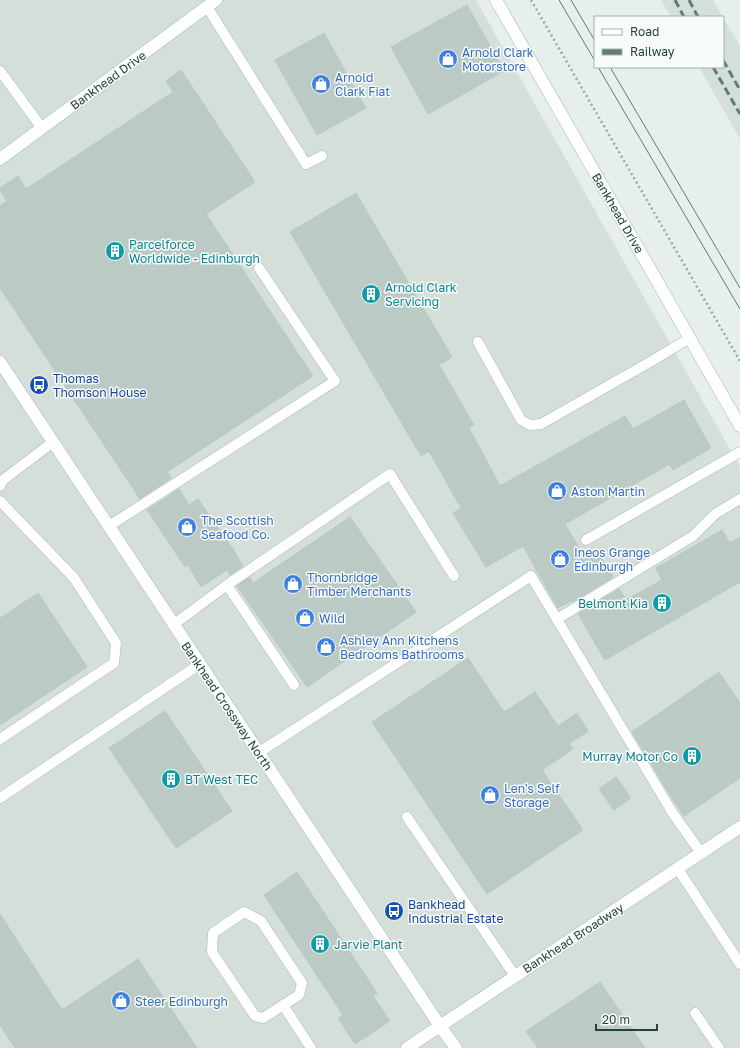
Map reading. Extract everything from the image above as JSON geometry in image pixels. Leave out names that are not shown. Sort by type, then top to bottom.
[{"type":"street","name":"Bankhead Drive","points":[[496,0],[740,426]]},
{"type":"street","name":"Bankhead Drive","points":[[0,159],[212,3]]},
{"type":"street","name":"Bankhead Crossway North","points":[[0,362],[258,753],[456,1048]]},
{"type":"street","name":"Bankhead Broadway","points":[[407,1048],[740,828]]},
{"type":"lane","points":[[212,3],[306,164],[322,156]]},
{"type":"lane","points":[[0,71],[42,128]]},
{"type":"lane","points":[[109,526],[335,381],[259,268]]},
{"type":"lane","points":[[478,342],[521,420],[530,425],[541,424],[690,338]]},
{"type":"lane","points":[[0,486],[3,480],[53,442]]},
{"type":"lane","points":[[586,540],[740,452]]},
{"type":"lane","points":[[173,625],[227,585],[390,474],[454,576]]},
{"type":"lane","points":[[557,619],[693,536],[715,514],[740,499]]},
{"type":"lane","points":[[0,501],[74,578],[116,643],[114,663],[0,739]]},
{"type":"lane","points":[[258,753],[531,576],[672,812],[701,853]]},
{"type":"lane","points":[[227,585],[294,685]]},
{"type":"lane","points":[[0,798],[200,664]]},
{"type":"lane","points":[[407,817],[515,976]]},
{"type":"lane","points":[[678,869],[740,964]]},
{"type":"lane","points":[[244,912],[261,921],[302,983],[299,995],[283,1005],[263,1018],[256,1016],[212,952],[213,932],[244,912]]},
{"type":"lane","points":[[283,1005],[311,1048]]},
{"type":"lane","points":[[695,1013],[719,1048]]},
{"type":"path","points":[[531,0],[740,361]]},
{"type":"shaded area","points":[[0,0],[476,0],[740,467],[740,1048],[0,1048]]},
{"type":"shaded area","points":[[661,0],[713,0],[722,16],[670,16]]},
{"type":"shaded area","points":[[724,19],[740,46],[740,139],[700,68],[724,68]]},
{"type":"building","name":"Arnold Clark Motorstore","points":[[467,5],[504,71],[428,114],[391,47]]},
{"type":"building","name":"Arnold Clark Fiat","points":[[324,33],[366,108],[317,135],[275,60]]},
{"type":"building","name":"Parcelforce Worldwide - Edinburgh","points":[[181,70],[255,182],[206,214],[313,376],[167,472],[171,478],[140,499],[0,288],[0,206],[7,201],[0,188],[18,176],[26,189],[173,92],[166,81]]},
{"type":"building","points":[[356,193],[452,357],[439,365],[474,425],[469,428],[500,486],[625,416],[633,429],[684,400],[711,448],[673,470],[670,464],[565,524],[584,556],[598,552],[613,577],[572,602],[571,601],[558,608],[523,546],[486,567],[453,513],[461,508],[429,451],[421,456],[290,232]]},
{"type":"building","points":[[179,489],[189,505],[198,499],[243,566],[230,575],[227,570],[201,587],[188,565],[185,567],[147,510]]},
{"type":"building","points":[[350,517],[416,612],[307,687],[237,586],[250,577],[253,583]]},
{"type":"building","name":"Belmont Kia","points":[[722,530],[730,543],[740,537],[740,582],[605,660],[578,614],[619,589],[626,600],[662,580],[656,568]]},
{"type":"building","points":[[38,593],[87,667],[0,725],[0,618]]},
{"type":"building","name":"Len's Self Storage","points":[[468,658],[504,712],[535,692],[558,726],[577,713],[588,731],[569,744],[573,749],[542,770],[583,830],[487,894],[372,722]]},
{"type":"building","name":"Murray Motor Co","points":[[719,672],[740,703],[740,778],[684,816],[632,732]]},
{"type":"building","name":"BT West TEC","points":[[165,711],[232,811],[176,848],[109,748]]},
{"type":"building","points":[[616,777],[631,798],[614,810],[599,789]]},
{"type":"building","name":"Jarvie Plant","points":[[297,872],[377,993],[373,996],[390,1021],[355,1044],[338,1018],[343,1015],[264,895]]},
{"type":"building","name":"Steer Edinburgh","points":[[0,914],[62,1010],[138,959],[197,1048],[15,1048],[0,1025]]},
{"type":"building","points":[[600,982],[645,1048],[538,1048],[526,1031]]},
{"type":"tram line","points":[[559,0],[594,59]]},
{"type":"tram line","points":[[571,0],[594,39]]},
{"type":"tram line","points":[[599,68],[740,309]]},
{"type":"tram line","points":[[611,68],[740,288]]},
{"type":"railway","points":[[675,0],[683,16]]},
{"type":"railway","points":[[689,0],[697,16]]},
{"type":"railway","points":[[724,62],[740,90]]},
{"type":"railway","points":[[714,68],[740,114]]},
{"type":"place","name":"Arnold Clark Motorstore","points":[[448,59]]},
{"type":"place","name":"Arnold Clark Fiat","points":[[321,84]]},
{"type":"place","name":"Parcelforce Worldwide - Edinburgh","points":[[115,251]]},
{"type":"place","name":"Arnold Clark Servicing","points":[[371,294]]},
{"type":"place","name":"Thomas Thomson House","points":[[39,385]]},
{"type":"place","name":"Aston Martin","points":[[557,491]]},
{"type":"place","name":"The Scottish Seafood Co.","points":[[187,527]]},
{"type":"place","name":"Ineos Grange Edinburgh","points":[[560,559]]},
{"type":"place","name":"Thornbridge Timber Merchants","points":[[293,584]]},
{"type":"place","name":"Belmont Kia","points":[[662,603]]},
{"type":"place","name":"Wild","points":[[305,618]]},
{"type":"place","name":"Ashley Ann Kitchens Bedrooms Bathrooms","points":[[326,647]]},
{"type":"place","name":"Murray Motor Co","points":[[692,756]]},
{"type":"place","name":"BT West TEC","points":[[171,779]]},
{"type":"place","name":"Len's Self Storage","points":[[490,795]]},
{"type":"place","name":"Bankhead Industrial Estate","points":[[394,911]]},
{"type":"place","name":"Jarvie Plant","points":[[320,944]]},
{"type":"place","name":"Steer Edinburgh","points":[[121,1001]]}]
